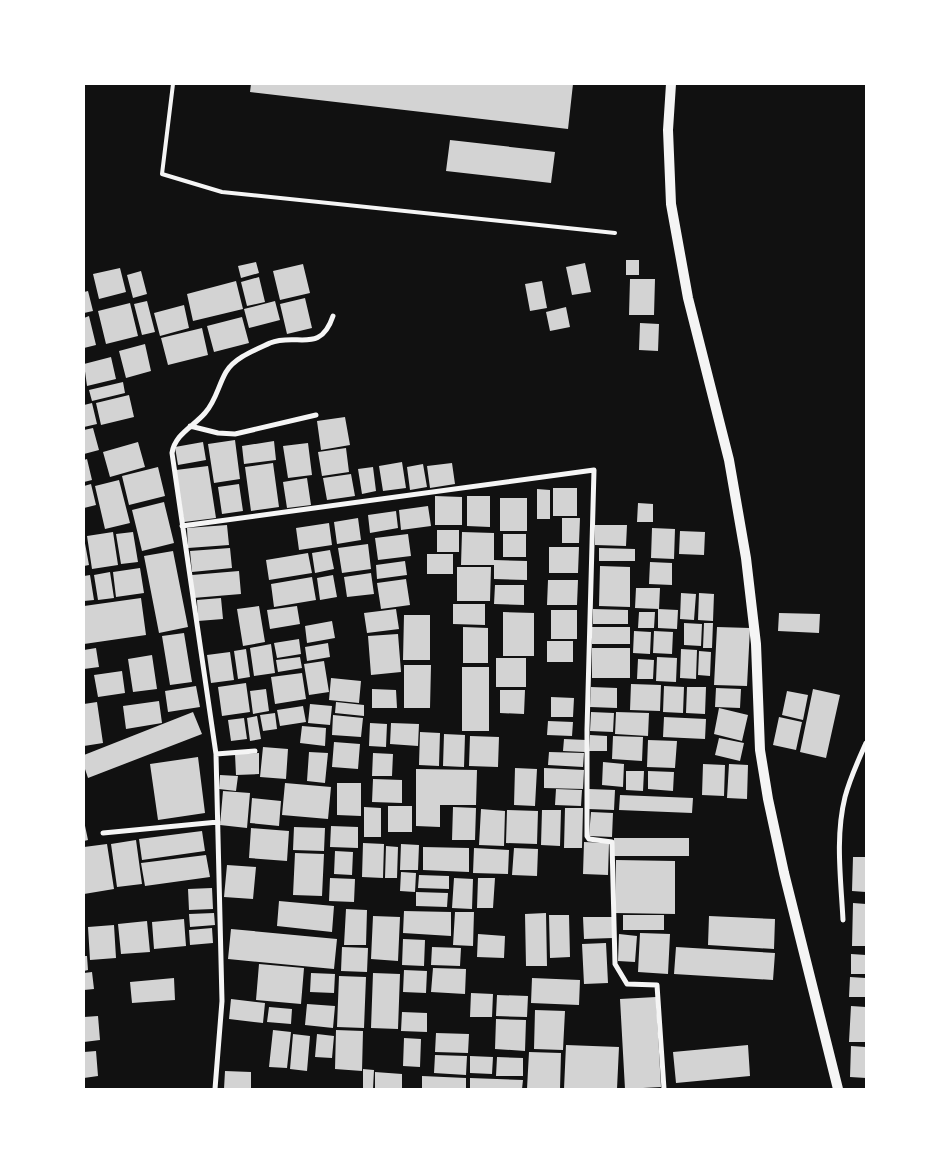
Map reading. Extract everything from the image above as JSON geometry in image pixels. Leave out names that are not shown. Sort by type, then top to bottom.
[{"type":"main road","points":[[671,84],[668,130],[671,204],[688,298],[728,460],[746,558],[756,644],[760,750],[768,799],[784,873],[838,1089]]},
{"type":"street","points":[[215,1089],[222,1001],[216,754],[172,453],[178,438],[209,409],[226,371],[237,361],[274,342],[316,339],[329,327],[333,316]]},
{"type":"street","points":[[190,426],[218,433],[235,434],[316,415]]},
{"type":"street","points":[[182,526],[594,470],[587,730],[587,836],[589,839],[612,842],[615,964],[627,984],[658,985],[664,1089]]},
{"type":"street","points":[[843,920],[841,820],[850,779],[866,743]]},
{"type":"street","points":[[216,754],[255,751]]},
{"type":"street","points":[[103,833],[218,822]]},
{"type":"lane","points":[[173,84],[162,174],[222,192],[615,233]]},
{"type":"building","points":[[251,84],[573,84],[568,129],[250,92]]},
{"type":"building","points":[[450,140],[555,152],[551,183],[446,171]]},
{"type":"building","points":[[626,260],[639,260],[639,275],[626,275]]},
{"type":"building","points":[[256,262],[259,273],[241,278],[238,266]]},
{"type":"building","points":[[585,263],[591,292],[572,295],[566,267]]},
{"type":"building","points":[[303,264],[310,293],[280,300],[273,271]]},
{"type":"building","points":[[120,268],[126,292],[99,299],[93,274]]},
{"type":"building","points":[[141,271],[147,294],[133,298],[127,275]]},
{"type":"building","points":[[259,277],[265,302],[247,306],[241,282]]},
{"type":"building","points":[[630,279],[655,279],[654,315],[629,315]]},
{"type":"building","points":[[236,281],[243,309],[193,321],[187,294]]},
{"type":"building","points":[[542,281],[547,308],[530,311],[525,284]]},
{"type":"building","points":[[88,291],[93,311],[84,313],[84,292]]},
{"type":"building","points":[[305,298],[312,328],[287,334],[280,304]]},
{"type":"building","points":[[147,301],[155,332],[142,335],[134,304]]},
{"type":"building","points":[[275,301],[280,320],[249,328],[244,309]]},
{"type":"building","points":[[130,303],[138,336],[106,344],[98,311]]},
{"type":"building","points":[[184,305],[189,328],[160,336],[154,313]]},
{"type":"building","points":[[566,307],[570,327],[550,331],[546,312]]},
{"type":"building","points":[[89,316],[96,345],[84,348],[84,318]]},
{"type":"building","points":[[242,317],[249,343],[214,352],[207,326]]},
{"type":"building","points":[[640,323],[659,324],[658,351],[639,350]]},
{"type":"building","points":[[202,328],[208,355],[168,365],[161,338]]},
{"type":"building","points":[[145,344],[151,371],[126,378],[119,351]]},
{"type":"building","points":[[111,357],[116,379],[87,386],[84,364]]},
{"type":"building","points":[[123,382],[125,393],[92,401],[89,390]]},
{"type":"building","points":[[129,395],[134,417],[101,425],[96,403]]},
{"type":"building","points":[[92,403],[97,424],[84,427],[84,405]]},
{"type":"building","points":[[345,417],[350,445],[321,450],[317,421]]},
{"type":"building","points":[[93,428],[99,450],[84,454],[84,430]]},
{"type":"building","points":[[235,440],[240,479],[214,483],[208,444]]},
{"type":"building","points":[[274,441],[276,460],[244,464],[242,446]]},
{"type":"building","points":[[138,442],[145,467],[110,477],[103,452]]},
{"type":"building","points":[[203,442],[206,460],[178,465],[175,447]]},
{"type":"building","points":[[308,443],[312,475],[288,478],[283,446]]},
{"type":"building","points":[[346,448],[349,472],[322,476],[318,452]]},
{"type":"building","points":[[87,459],[92,480],[84,482],[84,460]]},
{"type":"building","points":[[402,462],[406,488],[383,491],[379,466]]},
{"type":"building","points":[[273,463],[279,507],[251,511],[245,467]]},
{"type":"building","points":[[452,463],[455,484],[430,488],[427,466]]},
{"type":"building","points":[[423,464],[427,487],[410,490],[407,467]]},
{"type":"building","points":[[208,466],[216,518],[184,522],[176,470]]},
{"type":"building","points":[[158,467],[165,496],[129,505],[122,476]]},
{"type":"building","points":[[373,467],[376,491],[362,494],[358,469]]},
{"type":"building","points":[[351,474],[355,496],[327,500],[323,478]]},
{"type":"building","points":[[307,478],[311,505],[287,508],[283,482]]},
{"type":"building","points":[[119,480],[130,523],[105,529],[95,486]]},
{"type":"building","points":[[91,484],[96,505],[84,508],[84,486]]},
{"type":"building","points":[[239,484],[243,511],[222,514],[218,487]]},
{"type":"building","points":[[553,488],[577,488],[577,516],[553,516]]},
{"type":"building","points":[[537,489],[550,490],[550,519],[537,519]]},
{"type":"building","points":[[435,496],[462,497],[462,525],[435,525]]},
{"type":"building","points":[[467,496],[490,496],[490,527],[467,526]]},
{"type":"building","points":[[500,498],[527,498],[527,531],[500,531]]},
{"type":"building","points":[[164,502],[174,543],[142,551],[132,510]]},
{"type":"building","points":[[638,503],[653,504],[653,522],[637,522]]},
{"type":"building","points":[[428,506],[431,526],[401,530],[399,510]]},
{"type":"building","points":[[396,511],[398,528],[370,533],[368,515]]},
{"type":"building","points":[[358,518],[361,540],[337,544],[334,522]]},
{"type":"building","points":[[562,518],[580,518],[579,543],[562,543]]},
{"type":"building","points":[[329,523],[332,545],[299,550],[296,528]]},
{"type":"building","points":[[227,525],[229,545],[188,548],[187,528]]},
{"type":"building","points":[[595,525],[627,525],[626,546],[595,545]]},
{"type":"building","points":[[652,528],[675,529],[674,559],[651,558]]},
{"type":"building","points":[[437,530],[459,530],[459,552],[437,552]]},
{"type":"building","points":[[680,531],[705,532],[704,555],[679,554]]},
{"type":"building","points":[[113,532],[118,565],[92,569],[87,536]]},
{"type":"building","points":[[133,532],[138,562],[121,564],[116,534]]},
{"type":"building","points":[[462,532],[494,533],[494,560],[527,561],[527,580],[494,579],[494,565],[461,565]]},
{"type":"building","points":[[408,534],[411,556],[378,560],[375,538]]},
{"type":"building","points":[[503,534],[526,534],[526,557],[503,557]]},
{"type":"building","points":[[84,538],[89,565],[84,566]]},
{"type":"building","points":[[368,544],[371,569],[342,573],[338,548]]},
{"type":"building","points":[[549,547],[579,547],[578,573],[549,573]]},
{"type":"building","points":[[230,548],[232,568],[192,572],[190,551]]},
{"type":"building","points":[[599,548],[635,549],[635,561],[599,561]]},
{"type":"building","points":[[330,550],[334,569],[315,573],[312,553]]},
{"type":"building","points":[[173,551],[188,627],[159,633],[144,556]]},
{"type":"building","points":[[308,553],[312,573],[269,580],[266,560]]},
{"type":"building","points":[[427,554],[453,554],[453,574],[427,574]]},
{"type":"building","points":[[405,561],[407,575],[377,579],[376,565]]},
{"type":"building","points":[[650,562],[672,563],[672,585],[649,584]]},
{"type":"building","points":[[600,566],[630,567],[630,607],[599,606]]},
{"type":"building","points":[[457,567],[491,567],[490,601],[457,601]]},
{"type":"building","points":[[140,568],[144,593],[116,597],[113,572]]},
{"type":"building","points":[[239,571],[241,594],[193,598],[192,575]]},
{"type":"building","points":[[110,572],[114,598],[98,600],[94,575]]},
{"type":"building","points":[[371,573],[374,594],[347,597],[344,577]]},
{"type":"building","points":[[90,575],[94,600],[84,601],[84,576]]},
{"type":"building","points":[[333,575],[337,597],[320,600],[317,578]]},
{"type":"building","points":[[312,577],[316,600],[274,607],[271,584]]},
{"type":"building","points":[[406,579],[410,605],[381,609],[377,583]]},
{"type":"building","points":[[548,580],[578,580],[577,605],[547,605]]},
{"type":"building","points":[[495,585],[524,585],[524,605],[494,604]]},
{"type":"building","points":[[636,588],[660,588],[659,609],[635,608]]},
{"type":"building","points":[[681,593],[696,594],[694,620],[680,619]]},
{"type":"building","points":[[699,593],[714,594],[713,621],[698,620]]},
{"type":"building","points":[[141,598],[146,635],[84,644],[84,606]]},
{"type":"building","points":[[221,598],[223,619],[198,621],[197,600]]},
{"type":"building","points":[[453,604],[485,604],[485,625],[453,624]]},
{"type":"building","points":[[259,606],[265,642],[243,646],[237,609]]},
{"type":"building","points":[[297,606],[300,624],[270,629],[267,610]]},
{"type":"building","points":[[396,609],[399,629],[367,633],[364,613]]},
{"type":"building","points":[[593,609],[628,610],[628,624],[593,624]]},
{"type":"building","points":[[658,609],[678,610],[677,629],[658,628]]},
{"type":"building","points":[[551,610],[577,610],[577,639],[551,639]]},
{"type":"building","points":[[503,612],[534,613],[534,656],[503,656]]},
{"type":"building","points":[[639,612],[655,612],[654,628],[638,628]]},
{"type":"building","points":[[779,613],[820,614],[819,633],[778,631]]},
{"type":"building","points":[[404,615],[430,615],[430,660],[403,660]]},
{"type":"building","points":[[332,621],[335,638],[307,643],[305,626]]},
{"type":"building","points":[[684,623],[702,624],[701,646],[684,645]]},
{"type":"building","points":[[704,623],[713,623],[712,648],[703,648]]},
{"type":"building","points":[[463,627],[488,628],[488,663],[463,663]]},
{"type":"building","points":[[592,627],[630,627],[630,644],[592,644]]},
{"type":"building","points":[[717,627],[750,628],[747,686],[714,685]]},
{"type":"building","points":[[634,631],[651,632],[650,654],[633,653]]},
{"type":"building","points":[[654,631],[673,632],[672,654],[653,653]]},
{"type":"building","points":[[184,633],[192,682],[170,685],[162,636]]},
{"type":"building","points":[[398,634],[401,672],[371,675],[368,636]]},
{"type":"building","points":[[299,639],[301,654],[277,658],[274,643]]},
{"type":"building","points":[[547,641],[573,641],[573,662],[547,662]]},
{"type":"building","points":[[328,643],[330,657],[307,661],[305,647]]},
{"type":"building","points":[[271,644],[275,673],[254,676],[250,648]]},
{"type":"building","points":[[96,648],[99,667],[84,669],[84,650]]},
{"type":"building","points":[[592,648],[630,648],[630,678],[592,678]]},
{"type":"building","points":[[246,649],[250,677],[238,679],[234,651]]},
{"type":"building","points":[[681,649],[697,650],[696,679],[680,678]]},
{"type":"building","points":[[699,651],[711,652],[710,676],[698,675]]},
{"type":"building","points":[[230,652],[234,680],[211,683],[207,655]]},
{"type":"building","points":[[152,655],[157,689],[133,692],[128,659]]},
{"type":"building","points":[[300,657],[302,668],[278,672],[276,660]]},
{"type":"building","points":[[657,657],[677,658],[676,682],[656,681]]},
{"type":"building","points":[[496,658],[526,658],[526,687],[496,687]]},
{"type":"building","points":[[638,659],[654,660],[653,679],[637,679]]},
{"type":"building","points":[[324,661],[329,692],[309,695],[304,664]]},
{"type":"building","points":[[404,665],[431,665],[430,708],[404,708]]},
{"type":"building","points":[[462,667],[489,667],[489,731],[462,731]]},
{"type":"building","points":[[122,671],[125,693],[98,697],[94,675]]},
{"type":"building","points":[[302,673],[306,699],[275,704],[271,677]]},
{"type":"building","points":[[331,678],[361,681],[359,703],[329,700]]},
{"type":"building","points":[[246,683],[250,712],[222,716],[218,687]]},
{"type":"building","points":[[631,684],[661,685],[660,711],[630,710]]},
{"type":"building","points":[[196,686],[200,707],[168,712],[165,691]]},
{"type":"building","points":[[664,686],[684,687],[683,713],[663,712]]},
{"type":"building","points":[[591,687],[617,688],[617,708],[590,707]]},
{"type":"building","points":[[687,687],[706,687],[705,714],[686,713]]},
{"type":"building","points":[[716,688],[741,689],[740,708],[715,707]]},
{"type":"building","points":[[266,689],[269,711],[253,714],[250,691]]},
{"type":"building","points":[[372,689],[396,690],[397,708],[372,708]]},
{"type":"building","points":[[813,689],[840,695],[826,758],[800,752]]},
{"type":"building","points":[[500,690],[525,690],[524,714],[500,713]]},
{"type":"building","points":[[787,691],[808,695],[803,720],[782,715]]},
{"type":"building","points":[[551,697],[574,698],[573,717],[551,717]]},
{"type":"building","points":[[159,701],[162,723],[126,729],[123,706]]},
{"type":"building","points":[[97,702],[103,743],[84,746],[84,704]]},
{"type":"building","points":[[336,702],[364,705],[364,716],[335,713]]},
{"type":"building","points":[[310,704],[332,706],[330,725],[308,723]]},
{"type":"building","points":[[303,706],[306,722],[280,726],[277,710]]},
{"type":"building","points":[[719,708],[748,715],[742,741],[714,734]]},
{"type":"building","points":[[193,712],[202,734],[88,778],[84,766],[84,755]]},
{"type":"building","points":[[591,712],[614,713],[613,732],[590,731]]},
{"type":"building","points":[[616,712],[649,713],[648,736],[615,734]]},
{"type":"building","points":[[275,713],[277,729],[263,731],[260,715]]},
{"type":"building","points":[[333,715],[363,718],[361,737],[332,735]]},
{"type":"building","points":[[257,716],[261,739],[250,741],[247,718]]},
{"type":"building","points":[[664,717],[706,719],[705,739],[663,737]]},
{"type":"building","points":[[779,717],[802,722],[796,750],[773,745]]},
{"type":"building","points":[[244,718],[247,739],[231,741],[228,720]]},
{"type":"building","points":[[548,721],[573,722],[572,736],[547,735]]},
{"type":"building","points":[[370,723],[387,724],[386,747],[369,746]]},
{"type":"building","points":[[391,723],[419,724],[418,746],[390,744]]},
{"type":"building","points":[[302,726],[326,728],[325,746],[300,743]]},
{"type":"building","points":[[420,732],[440,733],[439,766],[419,765]]},
{"type":"building","points":[[444,734],[465,735],[464,767],[443,766]]},
{"type":"building","points":[[590,735],[607,736],[607,751],[589,751]]},
{"type":"building","points":[[470,736],[499,737],[498,767],[469,766]]},
{"type":"building","points":[[613,736],[643,737],[642,761],[612,759]]},
{"type":"building","points":[[719,738],[744,743],[740,761],[715,755]]},
{"type":"building","points":[[564,739],[586,740],[585,752],[563,751]]},
{"type":"building","points":[[648,740],[677,741],[675,768],[647,767]]},
{"type":"building","points":[[334,742],[360,744],[358,769],[332,767]]},
{"type":"building","points":[[263,747],[288,749],[286,779],[260,777]]},
{"type":"building","points":[[309,752],[328,753],[325,783],[307,781]]},
{"type":"building","points":[[549,752],[584,753],[583,767],[548,765]]},
{"type":"building","points":[[259,753],[259,774],[236,775],[235,754]]},
{"type":"building","points":[[373,753],[393,754],[392,776],[372,776]]},
{"type":"building","points":[[198,757],[205,813],[158,820],[150,764]]},
{"type":"building","points":[[603,762],[624,764],[623,787],[602,785]]},
{"type":"building","points":[[703,764],[725,765],[724,796],[702,795]]},
{"type":"building","points":[[729,764],[748,765],[747,799],[727,798]]},
{"type":"building","points":[[515,768],[537,769],[535,806],[514,805]]},
{"type":"building","points":[[544,768],[584,770],[583,789],[544,788]]},
{"type":"building","points":[[416,769],[477,770],[476,805],[440,805],[440,827],[416,826]]},
{"type":"building","points":[[626,771],[644,771],[643,791],[626,790]]},
{"type":"building","points":[[648,771],[674,772],[673,791],[648,789]]},
{"type":"building","points":[[220,775],[238,776],[236,791],[219,789]]},
{"type":"building","points":[[373,779],[402,780],[402,803],[372,802]]},
{"type":"building","points":[[285,783],[331,787],[328,819],[282,815]]},
{"type":"building","points":[[337,783],[361,783],[361,816],[337,815]]},
{"type":"building","points":[[556,789],[582,790],[581,806],[555,805]]},
{"type":"building","points":[[589,789],[615,790],[614,810],[588,809]]},
{"type":"building","points":[[223,791],[250,793],[247,828],[220,825]]},
{"type":"building","points":[[620,795],[693,798],[692,813],[619,810]]},
{"type":"building","points":[[252,798],[281,801],[279,826],[250,823]]},
{"type":"building","points":[[388,806],[412,806],[412,832],[388,832]]},
{"type":"building","points":[[364,807],[381,808],[381,837],[364,837]]},
{"type":"building","points":[[453,807],[476,808],[475,840],[452,840]]},
{"type":"building","points":[[565,808],[583,808],[582,848],[564,848]]},
{"type":"building","points":[[481,809],[505,811],[504,846],[479,845]]},
{"type":"building","points":[[507,810],[538,811],[537,844],[506,843]]},
{"type":"building","points":[[542,810],[561,810],[560,846],[541,845]]},
{"type":"building","points":[[591,812],[613,813],[612,837],[589,836]]},
{"type":"building","points":[[84,821],[88,840],[84,841]]},
{"type":"building","points":[[331,826],[358,827],[358,848],[330,847]]},
{"type":"building","points":[[294,827],[325,828],[324,851],[293,850]]},
{"type":"building","points":[[251,828],[289,831],[287,861],[249,858]]},
{"type":"building","points":[[202,831],[205,851],[142,860],[139,839]]},
{"type":"building","points":[[614,838],[689,838],[689,856],[614,856]]},
{"type":"building","points":[[136,840],[142,884],[117,887],[111,844]]},
{"type":"building","points":[[584,842],[609,843],[608,875],[583,874]]},
{"type":"building","points":[[363,843],[384,844],[383,878],[362,877]]},
{"type":"building","points":[[107,844],[114,889],[84,894],[84,847]]},
{"type":"building","points":[[401,844],[419,845],[418,870],[400,870]]},
{"type":"building","points":[[386,846],[398,847],[397,878],[385,878]]},
{"type":"building","points":[[423,847],[469,848],[469,872],[423,870]]},
{"type":"building","points":[[474,848],[509,850],[508,874],[473,873]]},
{"type":"building","points":[[514,848],[538,849],[537,876],[512,875]]},
{"type":"building","points":[[335,851],[353,852],[352,875],[334,874]]},
{"type":"building","points":[[295,853],[324,854],[322,896],[293,895]]},
{"type":"building","points":[[206,855],[210,877],[145,886],[141,863]]},
{"type":"building","points":[[853,857],[866,857],[866,892],[852,891]]},
{"type":"building","points":[[616,860],[675,861],[675,914],[615,913]]},
{"type":"building","points":[[227,865],[256,867],[253,899],[224,897]]},
{"type":"building","points":[[401,872],[416,873],[415,892],[400,891]]},
{"type":"building","points":[[419,875],[449,876],[449,889],[418,888]]},
{"type":"building","points":[[330,878],[355,879],[354,902],[329,901]]},
{"type":"building","points":[[454,878],[473,879],[472,909],[452,908]]},
{"type":"building","points":[[478,878],[495,878],[493,908],[477,908]]},
{"type":"building","points":[[212,888],[213,909],[189,910],[188,889]]},
{"type":"building","points":[[416,892],[448,893],[447,907],[416,906]]},
{"type":"building","points":[[279,901],[334,906],[332,932],[277,926]]},
{"type":"building","points":[[853,903],[866,904],[866,946],[852,946]]},
{"type":"building","points":[[346,909],[367,910],[366,945],[344,945]]},
{"type":"building","points":[[404,911],[451,912],[451,936],[403,933]]},
{"type":"building","points":[[455,912],[474,912],[473,946],[453,945]]},
{"type":"building","points":[[214,913],[215,925],[190,927],[189,914]]},
{"type":"building","points":[[546,913],[547,966],[526,966],[525,914]]},
{"type":"building","points":[[549,915],[569,915],[570,957],[550,958]]},
{"type":"building","points":[[623,915],[664,915],[664,930],[623,930]]},
{"type":"building","points":[[373,916],[400,917],[398,961],[371,959]]},
{"type":"building","points":[[709,916],[775,919],[774,949],[708,945]]},
{"type":"building","points":[[583,917],[612,917],[613,938],[584,939]]},
{"type":"building","points":[[184,919],[186,946],[154,949],[152,922]]},
{"type":"building","points":[[147,921],[150,952],[121,954],[118,924]]},
{"type":"building","points":[[114,925],[116,958],[90,960],[88,927]]},
{"type":"building","points":[[212,928],[213,943],[190,945],[189,930]]},
{"type":"building","points":[[231,929],[337,939],[334,969],[228,959]]},
{"type":"building","points":[[640,933],[670,934],[668,974],[638,972]]},
{"type":"building","points":[[478,934],[505,936],[504,958],[477,957]]},
{"type":"building","points":[[619,934],[637,936],[635,962],[618,961]]},
{"type":"building","points":[[403,939],[425,940],[424,966],[402,965]]},
{"type":"building","points":[[606,943],[608,983],[584,984],[582,944]]},
{"type":"building","points":[[342,947],[368,948],[367,972],[341,971]]},
{"type":"building","points":[[432,947],[461,948],[460,966],[431,965]]},
{"type":"building","points":[[676,947],[775,953],[773,980],[674,974]]},
{"type":"building","points":[[851,954],[866,955],[866,974],[851,974]]},
{"type":"building","points":[[84,956],[87,956],[88,970],[84,971]]},
{"type":"building","points":[[259,964],[304,968],[301,1004],[256,1000]]},
{"type":"building","points":[[433,968],[466,969],[465,994],[431,992]]},
{"type":"building","points":[[404,970],[427,971],[426,993],[403,992]]},
{"type":"building","points":[[92,972],[94,989],[84,990],[84,973]]},
{"type":"building","points":[[311,973],[335,974],[334,993],[310,992]]},
{"type":"building","points":[[373,973],[400,974],[398,1029],[371,1028]]},
{"type":"building","points":[[339,976],[366,977],[364,1028],[337,1027]]},
{"type":"building","points":[[850,977],[866,978],[866,997],[849,997]]},
{"type":"building","points":[[174,978],[175,1000],[132,1003],[130,982]]},
{"type":"building","points":[[532,978],[580,980],[579,1005],[531,1003]]},
{"type":"building","points":[[471,993],[493,994],[492,1017],[470,1017]]},
{"type":"building","points":[[497,995],[528,996],[527,1017],[496,1016]]},
{"type":"building","points":[[656,997],[661,1087],[625,1089],[620,999]]},
{"type":"building","points":[[231,999],[265,1003],[263,1023],[229,1019]]},
{"type":"building","points":[[307,1004],[335,1006],[333,1028],[305,1025]]},
{"type":"building","points":[[851,1006],[866,1007],[866,1042],[849,1042]]},
{"type":"building","points":[[269,1007],[292,1009],[291,1024],[267,1022]]},
{"type":"building","points":[[535,1010],[565,1011],[563,1050],[534,1049]]},
{"type":"building","points":[[402,1012],[427,1013],[427,1032],[401,1031]]},
{"type":"building","points":[[98,1016],[100,1040],[84,1042],[84,1017]]},
{"type":"building","points":[[496,1019],[526,1020],[525,1051],[495,1049]]},
{"type":"building","points":[[273,1030],[291,1032],[287,1068],[269,1067]]},
{"type":"building","points":[[336,1030],[363,1031],[362,1071],[335,1069]]},
{"type":"building","points":[[436,1033],[469,1034],[468,1053],[435,1052]]},
{"type":"building","points":[[293,1034],[310,1036],[307,1071],[290,1069]]},
{"type":"building","points":[[317,1034],[334,1036],[332,1058],[315,1057]]},
{"type":"building","points":[[404,1038],[421,1039],[420,1067],[403,1066]]},
{"type":"building","points":[[566,1045],[619,1047],[617,1089],[564,1089]]},
{"type":"building","points":[[748,1045],[750,1076],[676,1083],[673,1052]]},
{"type":"building","points":[[851,1046],[866,1047],[866,1078],[850,1077]]},
{"type":"building","points":[[96,1051],[98,1076],[84,1078],[84,1052]]},
{"type":"building","points":[[529,1052],[561,1053],[560,1089],[527,1089]]},
{"type":"building","points":[[435,1055],[467,1056],[466,1075],[434,1073]]},
{"type":"building","points":[[470,1056],[493,1057],[492,1074],[470,1073]]},
{"type":"building","points":[[497,1057],[523,1058],[523,1076],[496,1076]]},
{"type":"building","points":[[363,1069],[374,1070],[373,1089],[363,1089]]},
{"type":"building","points":[[225,1071],[251,1072],[251,1089],[224,1089]]},
{"type":"building","points":[[375,1072],[402,1074],[402,1089],[375,1089]]},
{"type":"building","points":[[422,1076],[466,1078],[466,1089],[422,1089]]},
{"type":"building","points":[[470,1078],[523,1080],[522,1089],[470,1089]]}]
